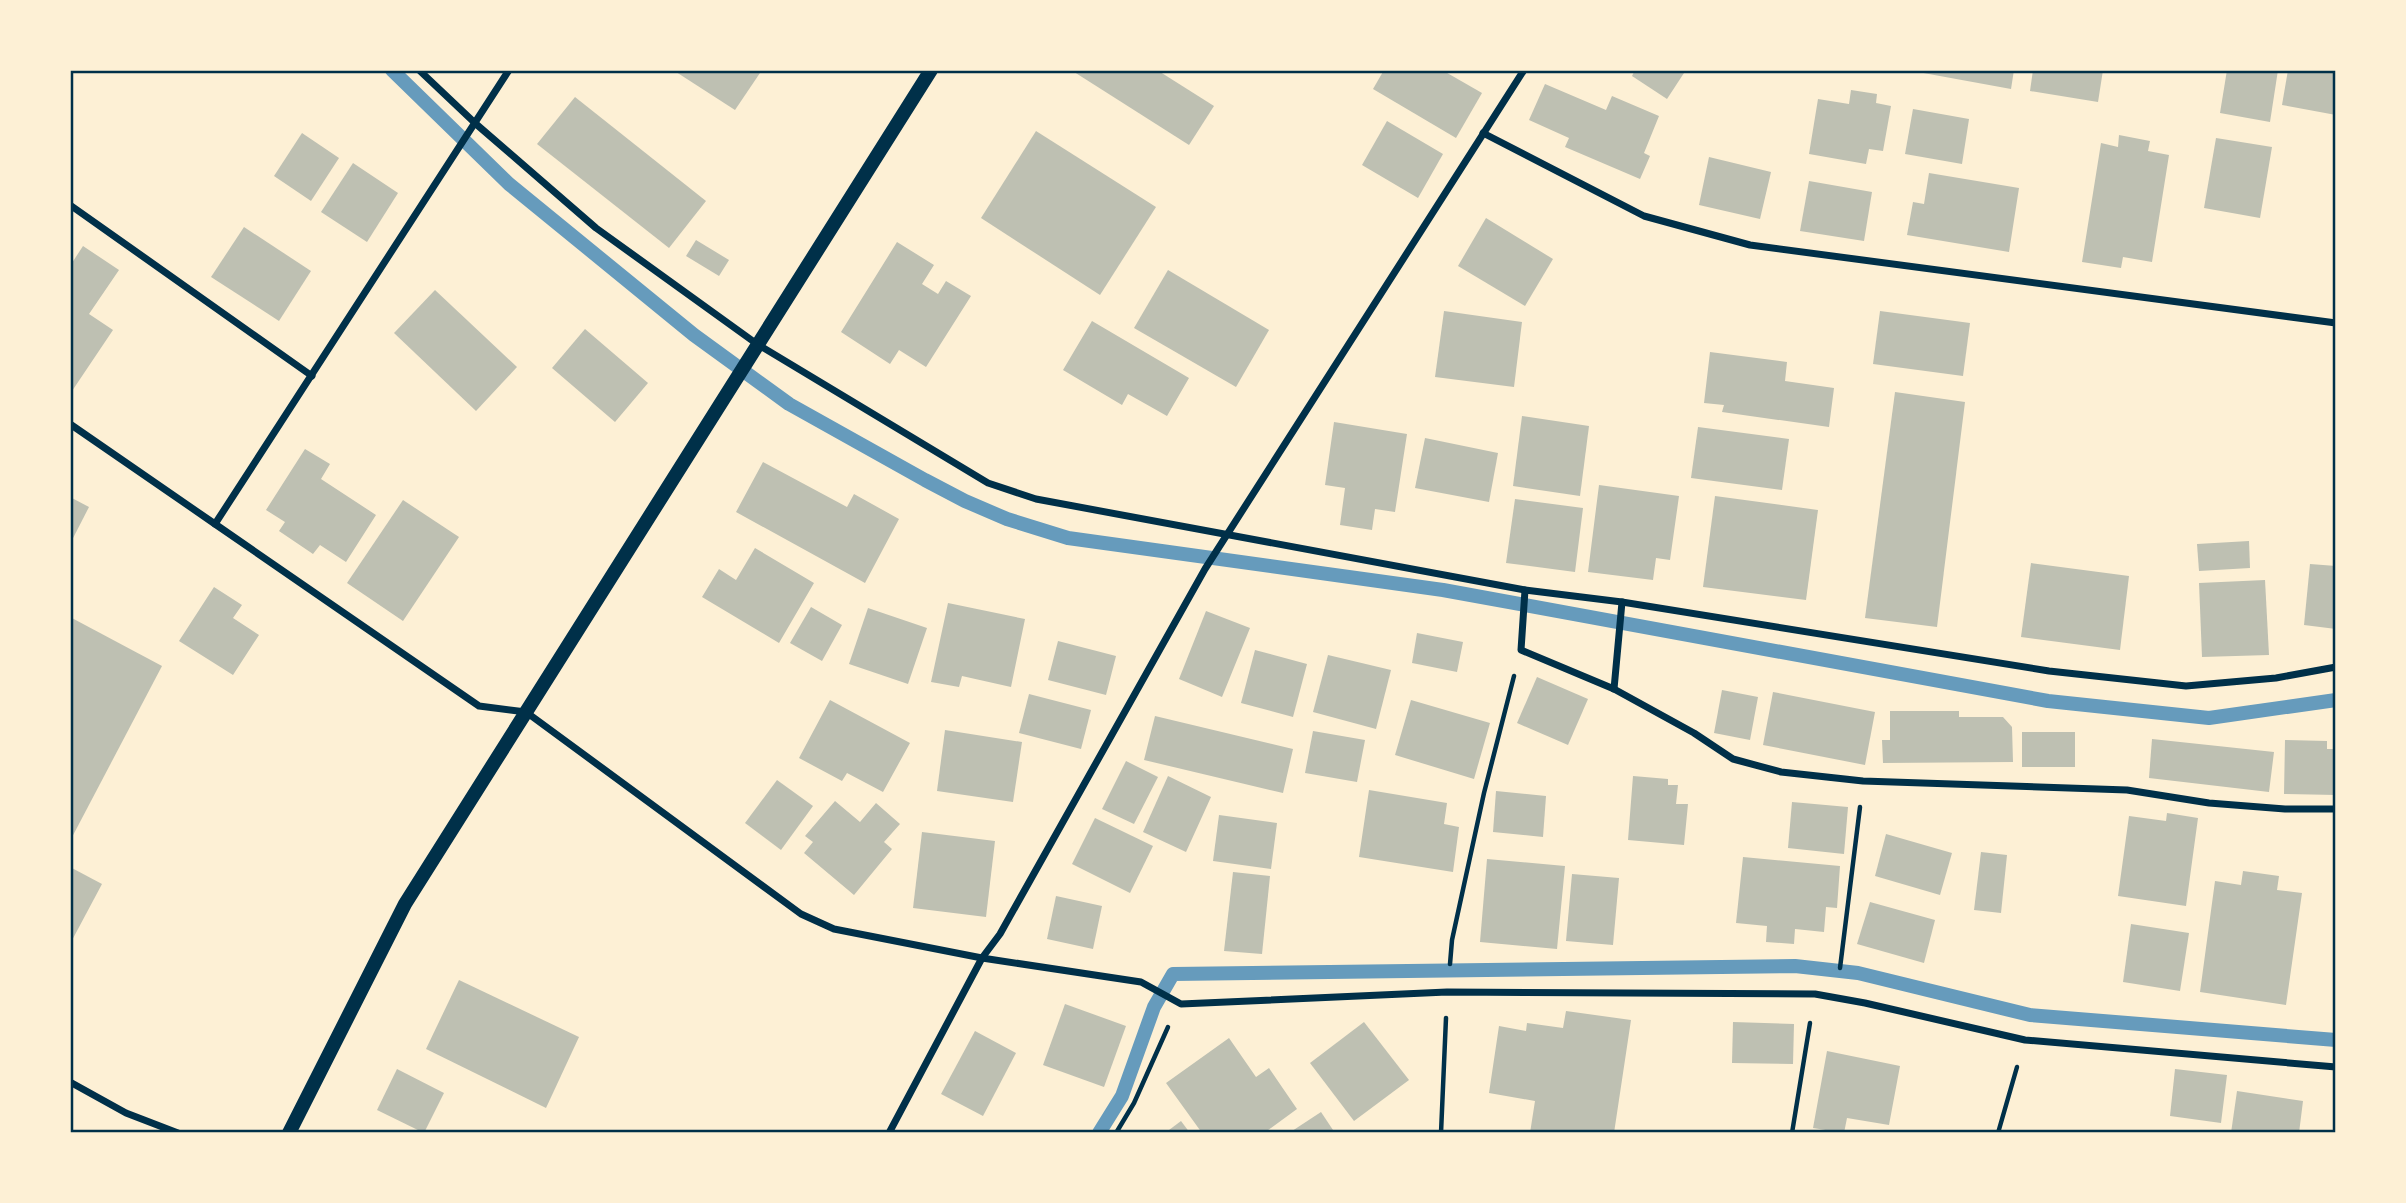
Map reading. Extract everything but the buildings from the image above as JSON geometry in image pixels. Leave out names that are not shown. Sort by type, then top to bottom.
[{"type":"main road","points":[[289,1133],[405,904],[931,70]]},
{"type":"street","points":[[419,70],[476,124],[596,228],[757,344],[988,483],[1036,499],[1525,590],[1622,602],[2049,671],[2186,686],[2277,678],[2336,667]]},
{"type":"street","points":[[215,524],[509,70]]},
{"type":"street","points":[[889,1133],[982,958],[1000,934],[1205,569],[1524,70]]},
{"type":"street","points":[[1483,133],[1644,216],[1750,245],[2336,323]]},
{"type":"street","points":[[70,205],[312,376]]},
{"type":"street","points":[[70,424],[479,706],[526,712],[801,914],[834,929],[982,958],[1141,982],[1181,1004],[1447,992],[1815,995],[1854,1001],[2025,1040],[2336,1067]]},
{"type":"street","points":[[1525,590],[1521,650],[1614,689],[1694,733],[1733,759],[1781,772],[1863,781],[2127,790],[2209,803],[2285,809],[2336,809]]},
{"type":"street","points":[[1614,689],[1622,602]]},
{"type":"street","points":[[70,1082],[126,1114],[178,1133]]},
{"type":"path","points":[[1452,940],[1483,793],[1521,650]]},
{"type":"path","points":[[1842,959],[1863,781]]},
{"type":"path","points":[[1441,1133],[1447,992]]},
{"type":"path","points":[[1793,1133],[1815,995]]},
{"type":"path","points":[[1116,1133],[1134,1103],[1159,1043],[1181,1004]]},
{"type":"path","points":[[1998,1133],[2025,1040]]},
{"type":"waterway","points":[[392,70],[509,184],[694,335],[789,404],[925,480],[1007,519],[1068,538],[1443,590],[2048,701],[2209,718],[2336,700]]},
{"type":"waterway","points":[[1099,1133],[1122,1096],[1154,1007],[1173,974],[1795,966],[1858,973],[2030,1015],[2336,1040]]}]
